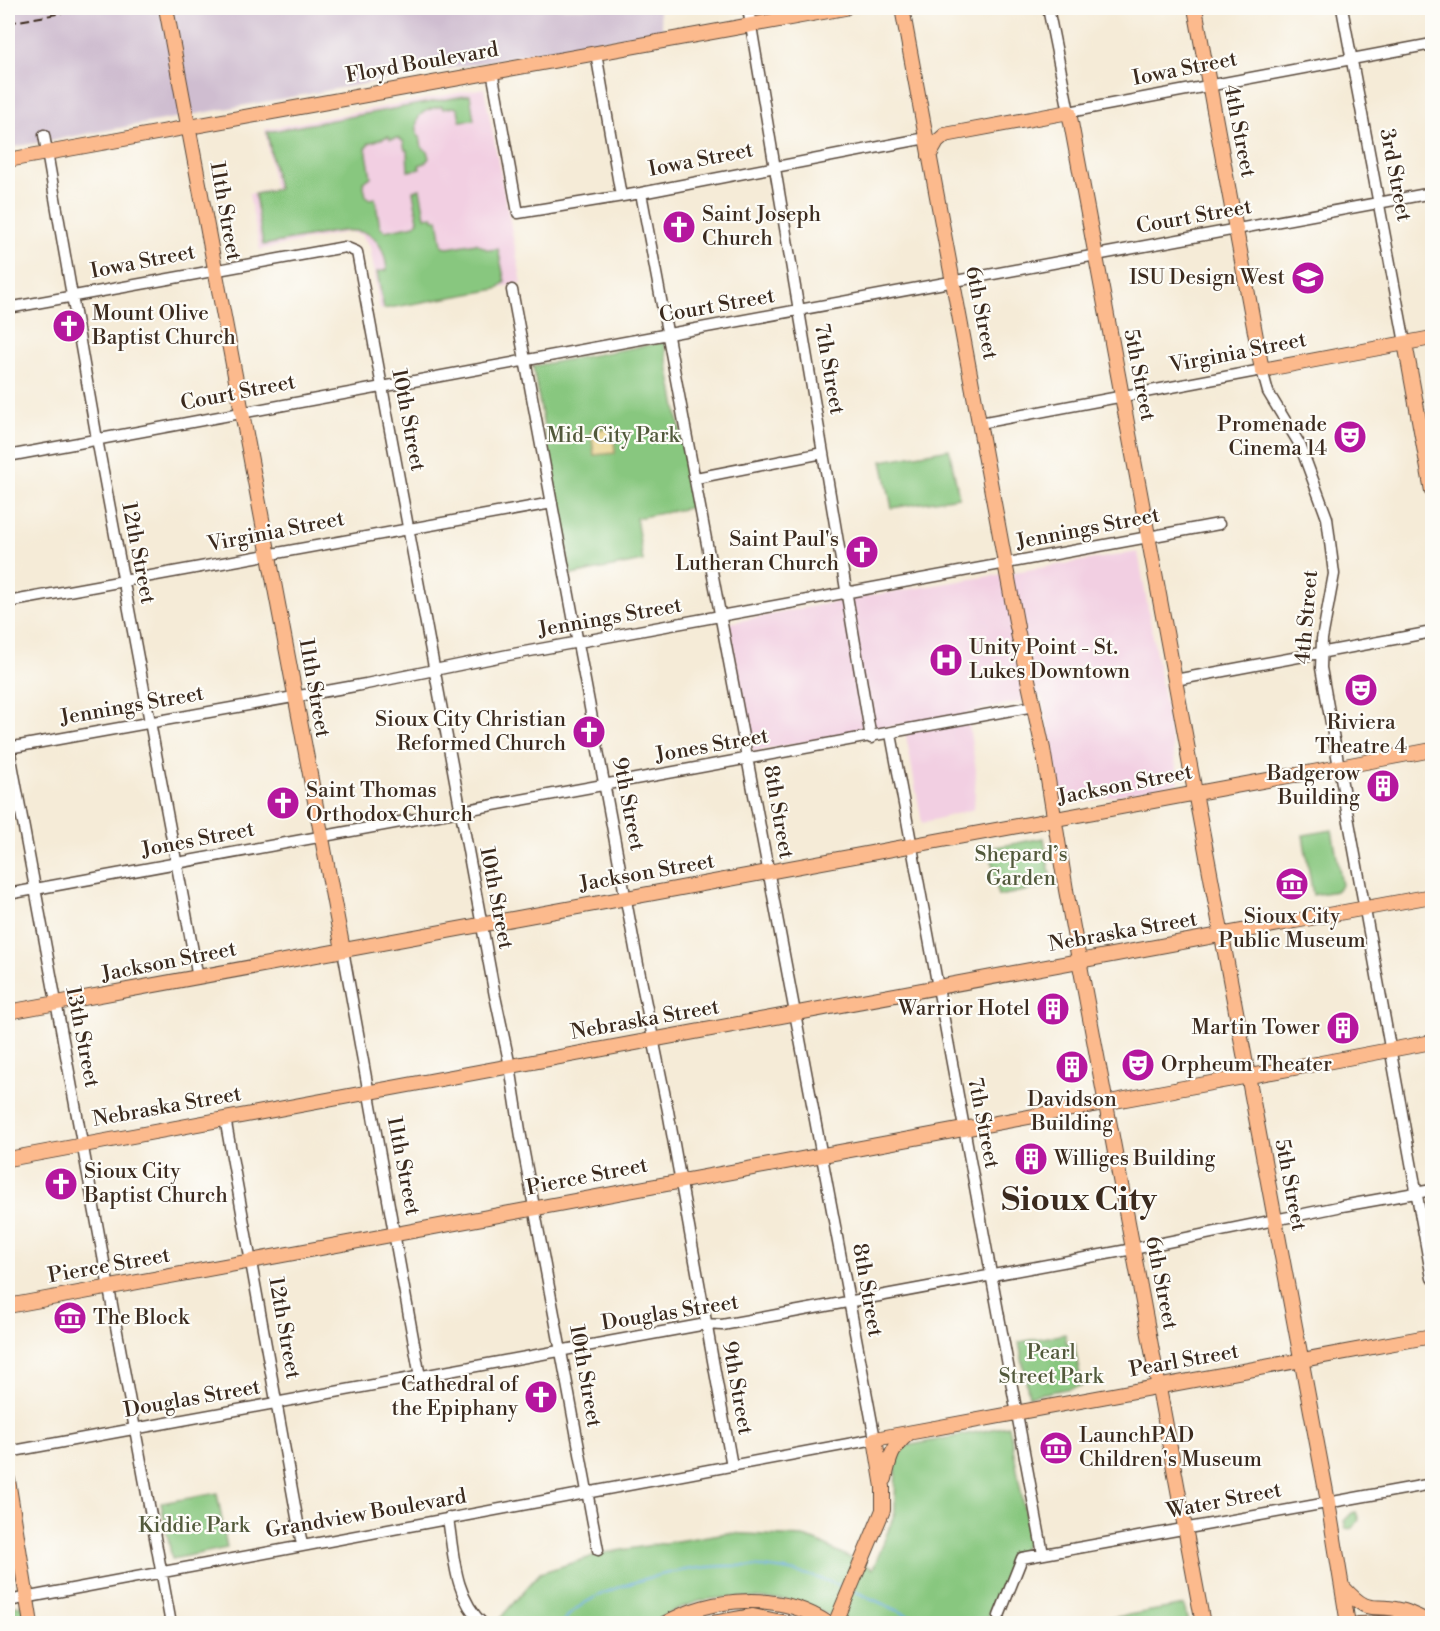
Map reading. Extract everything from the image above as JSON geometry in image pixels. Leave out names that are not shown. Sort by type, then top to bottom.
[{"type":"main road","name":"11th Street","points":[[166,8],[343,950]]},
{"type":"main road","name":"Floyd Boulevard","points":[[8,160],[844,8]]},
{"type":"main road","name":"6th Street","points":[[902,8],[1017,630],[1034,706],[1079,961],[1203,1623]]},
{"type":"main road","name":"4th Street","points":[[1195,8],[1262,370]]},
{"type":"main road","name":"Iowa Street","points":[[945,135],[1069,112]]},
{"type":"main road","name":"5th Street","points":[[1069,112],[1328,1502],[1348,1623]]},
{"type":"main road","points":[[924,124],[945,135],[937,142],[929,156]]},
{"type":"main road","name":"Virginia Street","points":[[1262,370],[1432,338]]},
{"type":"main road","name":"3rd Street","points":[[1405,343],[1432,491]]},
{"type":"main road","name":"Jackson Street","points":[[8,1012],[1432,750]]},
{"type":"main road","name":"Nebraska Street","points":[[8,1159],[1432,896]]},
{"type":"main road","name":"Pierce Street","points":[[8,1306],[1432,1042]]},
{"type":"main road","name":"Pearl Street","points":[[875,1439],[1432,1336]]},
{"type":"main road","points":[[838,1617],[881,1516],[883,1487],[890,1454],[896,1443],[910,1433]]},
{"type":"main road","points":[[875,1439],[883,1487]]},
{"type":"main road","points":[[8,1480],[30,1623]]},
{"type":"main road","points":[[1343,1587],[1360,1605],[1402,1610],[1432,1623]]},
{"type":"main road","points":[[664,1623],[704,1607],[749,1601],[792,1607],[829,1623]]},
{"type":"main road","points":[[707,1623],[753,1616],[791,1623]]},
{"type":"main road","points":[[1358,1623],[1373,1621],[1432,1623]]},
{"type":"street","name":"7th Street","points":[[748,8],[871,738]]},
{"type":"street","name":"5th Street","points":[[1048,8],[1069,112]]},
{"type":"street","name":"3rd Street","points":[[1342,8],[1405,343]]},
{"type":"street","name":"Iowa Street","points":[[1069,112],[1432,44]]},
{"type":"street","points":[[596,52],[621,196]]},
{"type":"street","name":"Iowa Street","points":[[492,71],[518,213],[641,193],[926,138]]},
{"type":"street","name":"12th Street","points":[[44,135],[123,582],[198,978]]},
{"type":"street","name":"8th Street","points":[[641,193],[875,1439]]},
{"type":"street","name":"Court Street","points":[[8,456],[241,411],[1432,193]]},
{"type":"street","name":"Iowa Street","points":[[8,308],[345,247],[357,252]]},
{"type":"street","name":"10th Street","points":[[357,252],[510,1066],[534,1209],[598,1550]]},
{"type":"street","name":"9th Street","points":[[512,290],[604,785],[655,1039],[732,1466]]},
{"type":"street","name":"Virginia Street","points":[[980,423],[1262,370]]},
{"type":"street","name":"4th Street","points":[[1262,370],[1276,408],[1300,445],[1327,518],[1334,574],[1322,668],[1432,1278]]},
{"type":"street","points":[[696,478],[823,453]]},
{"type":"street","name":"Virginia Street","points":[[8,602],[552,503]]},
{"type":"street","name":"Jennings Street","points":[[8,746],[294,698],[434,669],[1219,524]]},
{"type":"street","points":[[1175,680],[1432,632]]},
{"type":"street","name":"Jones Street","points":[[8,894],[871,738],[1034,706]]},
{"type":"street","name":"7th Street","points":[[891,734],[1043,1554]]},
{"type":"street","name":"13th Street","points":[[8,746],[171,1623]]},
{"type":"street","name":"11th Street","points":[[343,950],[420,1377]]},
{"type":"street","name":"12th Street","points":[[225,1118],[302,1545]]},
{"type":"street","name":"Douglas Street","points":[[8,1452],[706,1324],[722,1324],[992,1275],[1432,1190]]},
{"type":"street","name":"Pearl Street","points":[[732,1466],[875,1439]]},
{"type":"street","name":"Grandview Boulevard","points":[[8,1601],[732,1466]]},
{"type":"street","name":"Water Street","points":[[999,1616],[1022,1558],[1432,1484]]},
{"type":"street","points":[[448,1518],[462,1594],[473,1614],[483,1623]]},
{"type":"shaded area","points":[[8,8],[658,8],[663,30],[8,148]]},
{"type":"shaded area","points":[[484,88],[522,283],[380,310],[370,246],[361,235],[349,232],[260,250],[249,194],[274,188],[265,129]]},
{"type":"shaded area","name":"Unity Point - St. Lukes Downtown","points":[[1138,552],[1179,783],[1063,806],[1042,697],[967,713],[976,770],[974,809],[922,823],[904,724],[752,752],[729,623],[855,598]]},
{"type":"green space","points":[[470,95],[474,120],[460,121],[458,109],[454,107],[443,109],[442,106],[420,115],[417,124],[418,137],[429,158],[425,163],[419,165],[420,169],[408,171],[407,150],[405,150],[403,141],[398,138],[390,139],[389,136],[369,143],[366,148],[371,177],[363,182],[366,196],[369,199],[375,198],[380,227],[385,231],[415,225],[418,220],[413,191],[420,189],[425,217],[433,216],[433,220],[438,219],[442,245],[448,248],[476,243],[488,250],[498,249],[505,282],[497,289],[384,309],[377,272],[387,270],[384,255],[373,237],[355,231],[344,231],[263,245],[255,194],[278,189],[267,132]]},
{"type":"green space","name":"Mid-City Park","points":[[664,342],[694,507],[636,518],[643,561],[571,575],[533,366]]},
{"type":"green space","points":[[949,449],[959,497],[892,508],[882,461]]},
{"type":"green space","points":[[1332,830],[1342,885],[1336,891],[1313,895],[1303,835]]},
{"type":"green space","name":"Shepard’s Garden","points":[[1044,838],[1052,886],[998,896],[990,848]]},
{"type":"green space","name":"Pearl Street Park","points":[[1065,1334],[1067,1344],[1074,1343],[1082,1386],[1029,1396],[1019,1342]]},
{"type":"green space","points":[[1009,1426],[1030,1540],[1013,1560],[988,1617],[1007,1623],[853,1623],[788,1600],[731,1597],[703,1600],[677,1609],[651,1623],[495,1624],[540,1573],[604,1553],[726,1533],[803,1537],[873,1569],[895,1513],[896,1456],[906,1446]]},
{"type":"green space","name":"Kiddie Park","points":[[217,1493],[227,1548],[172,1559],[161,1503]]},
{"type":"green space","points":[[1356,1512],[1359,1520],[1353,1528],[1346,1529],[1344,1521]]},
{"type":"green space","points":[[23,1605],[26,1623],[8,1624],[8,1607]]},
{"type":"green space","points":[[1184,1605],[1188,1623],[1079,1623],[1089,1622]]},
{"type":"sand","points":[[613,428],[615,453],[594,455],[591,430]]},
{"type":"waterway","points":[[561,1624],[585,1603],[604,1593],[635,1582],[688,1570],[741,1566],[768,1568],[794,1572],[846,1588]]},
{"type":"waterway","points":[[854,1591],[928,1624]]},
{"type":"railway","points":[[8,10],[24,8]]},
{"type":"railway","points":[[8,23],[89,8]]},
{"type":"place","name":"Saint Joseph Church","points":[[679,227]]},
{"type":"place","name":"ISU Design West","points":[[1308,278]]},
{"type":"place","name":"Mount Olive Baptist Church","points":[[69,326]]},
{"type":"place","name":"Promenade Cinema 14","points":[[1350,437]]},
{"type":"place","name":"Saint Paul's Lutheran Church","points":[[862,552]]},
{"type":"place","name":"Unity Point - St. Lukes Downtown","points":[[946,660]]},
{"type":"place","name":"Riviera Theatre 4","points":[[1361,690]]},
{"type":"place","name":"Sioux City Christian Reformed Church","points":[[589,732]]},
{"type":"place","name":"Badgerow Building","points":[[1383,786]]},
{"type":"place","name":"Saint Thomas Orthodox Church","points":[[283,803]]},
{"type":"place","name":"Sioux City Public Museum","points":[[1292,884]]},
{"type":"place","name":"Warrior Hotel","points":[[1053,1009]]},
{"type":"place","name":"Martin Tower","points":[[1343,1028]]},
{"type":"place","name":"Orpheum Theater","points":[[1138,1065]]},
{"type":"place","name":"Davidson Building","points":[[1072,1067]]},
{"type":"place","name":"Williges Building","points":[[1031,1159]]},
{"type":"place","name":"Sioux City Baptist Church","points":[[61,1184]]},
{"type":"place","name":"The Block","points":[[70,1318]]},
{"type":"place","name":"Cathedral of the Epiphany","points":[[541,1397]]},
{"type":"place","name":"LaunchPAD Children's Museum","points":[[1056,1448]]},
{"type":"district","name":"Sioux City","points":[[1079,1200]]}]
